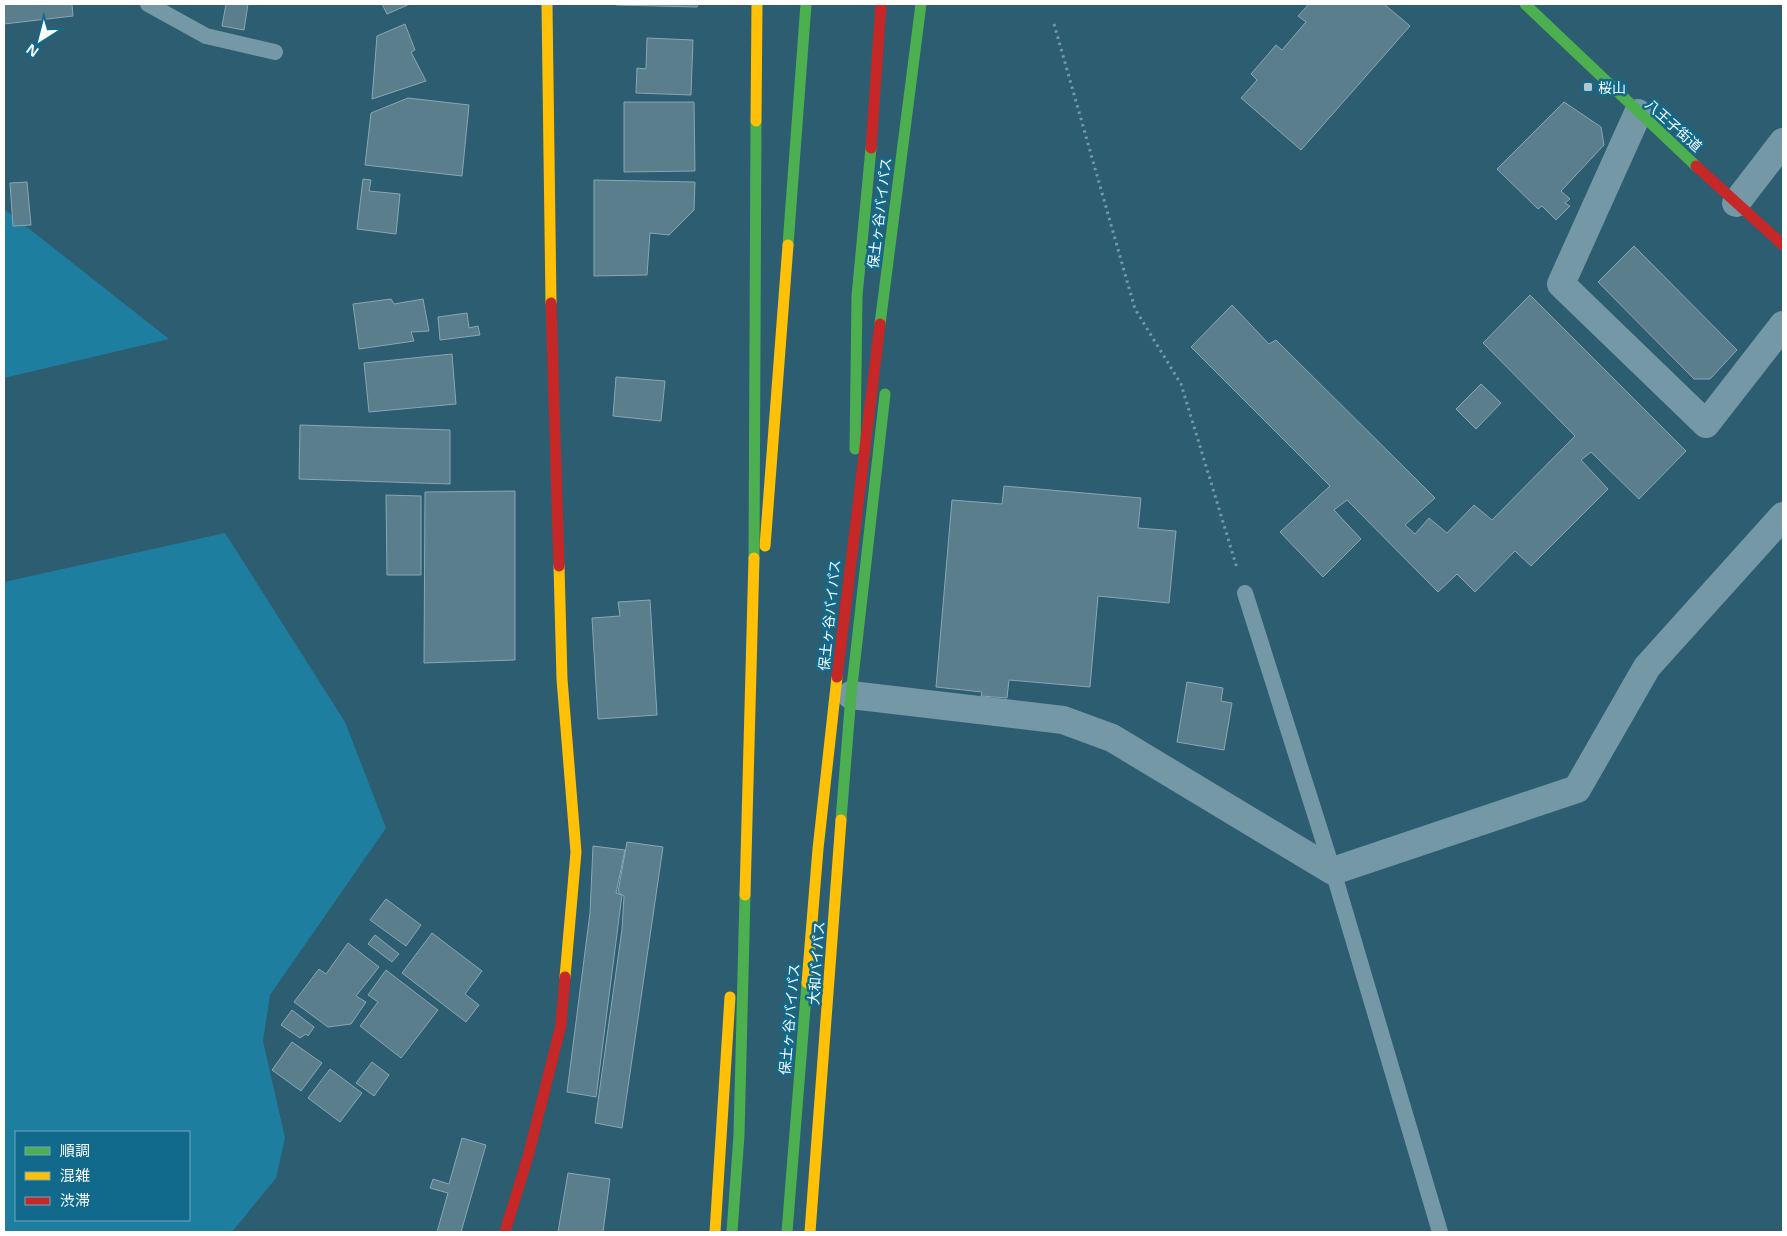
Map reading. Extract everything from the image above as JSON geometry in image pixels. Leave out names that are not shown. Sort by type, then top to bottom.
[{"type":"main road","points":[[505,1232],[529,1153],[561,1025],[576,852],[562,679],[550,251],[547,4]]},
{"type":"main road","points":[[732,1232],[739,1135],[754,581],[757,4]]},
{"type":"main road","points":[[742,532],[744,383],[768,4]]},
{"type":"main road","points":[[715,1232],[738,880],[806,4]]},
{"type":"main road","points":[[851,695],[857,296],[875,101],[881,4]]},
{"type":"main road","points":[[891,333],[910,129],[916,4]]},
{"type":"main road","name":"保土ヶ谷バイパス","points":[[787,1232],[819,840],[852,547],[921,4]]},
{"type":"main road","name":"八王子街道","points":[[1524,4],[1638,113],[1783,245]]},
{"type":"main road","points":[[851,695],[886,382]]},
{"type":"main road","points":[[738,880],[742,562]]},
{"type":"main road","name":"大和バイパス","points":[[810,1232],[851,695]]},
{"type":"street","points":[[1638,113],[1561,284],[1706,424],[1783,325]]},
{"type":"street","points":[[1736,202],[1783,142]]},
{"type":"street","points":[[851,695],[1063,720],[1112,738],[1333,871],[1577,789],[1646,667],[1783,516]]},
{"type":"lane","points":[[148,4],[206,36],[275,52]]},
{"type":"lane","points":[[1245,593],[1333,871],[1440,1232]]},
{"type":"path","points":[[1054,24],[1135,310],[1181,384],[1245,593]]},
{"type":"shaded area","points":[[4,209],[169,339],[4,378]]},
{"type":"shaded area","points":[[225,533],[345,722],[386,828],[270,995],[263,1041],[285,1138],[276,1178],[232,1232],[4,1232],[4,582]]},
{"type":"building","points":[[4,4],[72,4],[73,16],[4,24]]},
{"type":"building","points":[[226,4],[248,4],[244,30],[222,26]]},
{"type":"building","points":[[382,4],[410,4],[387,14]]},
{"type":"building","points":[[616,4],[698,4],[697,7]]},
{"type":"building","points":[[1309,4],[1384,4],[1410,26],[1301,150],[1241,98],[1257,80],[1251,74],[1276,45],[1282,50],[1306,22],[1298,16]]},
{"type":"building","points":[[405,24],[415,50],[411,52],[426,81],[372,99],[377,36]]},
{"type":"building","points":[[647,38],[693,40],[691,95],[636,93],[637,68],[646,69]]},
{"type":"building","points":[[408,98],[469,105],[462,176],[365,165],[371,113]]},
{"type":"building","points":[[624,102],[694,102],[695,171],[624,172]]},
{"type":"building","points":[[1564,102],[1601,127],[1604,145],[1561,191],[1570,199],[1565,203],[1570,206],[1556,220],[1542,206],[1538,209],[1497,169]]},
{"type":"building","points":[[363,179],[371,180],[369,191],[400,194],[396,234],[357,229]]},
{"type":"building","points":[[594,180],[695,182],[694,210],[669,235],[650,233],[647,275],[594,276]]},
{"type":"building","points":[[27,182],[31,225],[13,226],[10,183]]},
{"type":"building","points":[[1634,246],[1737,350],[1710,379],[1694,379],[1598,282]]},
{"type":"building","points":[[1530,295],[1686,451],[1639,499],[1591,452],[1581,460],[1608,489],[1531,566],[1515,551],[1475,592],[1457,574],[1438,592],[1347,500],[1334,510],[1361,539],[1323,577],[1280,532],[1330,486],[1191,347],[1232,305],[1269,344],[1276,340],[1435,498],[1405,525],[1415,534],[1429,518],[1447,533],[1474,505],[1492,520],[1575,436],[1483,343]]},
{"type":"building","points":[[391,299],[394,304],[423,299],[429,331],[411,332],[414,341],[359,349],[353,304]]},
{"type":"building","points":[[467,313],[469,328],[478,326],[480,335],[440,340],[438,317]]},
{"type":"building","points":[[452,354],[456,404],[369,412],[364,363]]},
{"type":"building","points":[[616,377],[665,381],[661,421],[613,416]]},
{"type":"building","points":[[1481,384],[1501,403],[1476,429],[1456,409]]},
{"type":"building","points":[[300,425],[450,430],[450,484],[299,479]]},
{"type":"building","points":[[1004,486],[1141,498],[1138,528],[1176,531],[1169,603],[1098,596],[1090,687],[1009,680],[1007,698],[981,696],[982,692],[936,687],[952,500],[1002,504]]},
{"type":"building","points":[[515,491],[515,660],[424,663],[425,492]]},
{"type":"building","points":[[386,495],[421,496],[421,575],[387,575]]},
{"type":"building","points":[[650,600],[657,715],[598,719],[592,618],[620,616],[618,602]]},
{"type":"building","points":[[1187,682],[1223,688],[1221,701],[1232,703],[1224,750],[1177,742]]},
{"type":"building","points":[[627,842],[663,847],[622,1128],[595,1123],[622,929],[624,896],[618,892]]},
{"type":"building","points":[[593,846],[625,850],[616,893],[622,895],[596,1097],[567,1092],[590,913]]},
{"type":"building","points":[[386,899],[421,925],[406,946],[370,920]]},
{"type":"building","points":[[432,933],[482,971],[465,994],[479,1005],[466,1022],[402,973]]},
{"type":"building","points":[[375,935],[399,954],[392,962],[368,944]]},
{"type":"building","points":[[348,943],[379,967],[356,996],[366,1002],[351,1024],[328,1027],[294,1002],[319,969],[326,974]]},
{"type":"building","points":[[386,970],[438,1010],[401,1058],[360,1026],[378,1002],[368,995]]},
{"type":"building","points":[[292,1010],[314,1027],[308,1036],[306,1034],[300,1038],[281,1025]]},
{"type":"building","points":[[292,1042],[322,1063],[301,1091],[272,1070]]},
{"type":"building","points":[[372,1062],[389,1075],[374,1096],[356,1083]]},
{"type":"building","points":[[330,1069],[362,1093],[340,1122],[308,1098]]},
{"type":"building","points":[[462,1138],[486,1145],[461,1232],[437,1232],[448,1193],[430,1188],[433,1179],[449,1184]]},
{"type":"building","points":[[568,1173],[610,1179],[603,1232],[558,1232]]},
{"type":"traffic: fast","points":[[788,245],[806,4]]},
{"type":"traffic: fast","points":[[880,324],[921,4]]},
{"type":"traffic: fast","points":[[1525,4],[1696,166]]},
{"type":"traffic: fast","points":[[754,558],[756,121]]},
{"type":"traffic: fast","points":[[855,449],[857,296],[871,148]]},
{"type":"traffic: fast","points":[[841,820],[851,695],[885,394]]},
{"type":"traffic: fast","points":[[732,1232],[739,1135],[745,895]]},
{"type":"traffic: fast","points":[[787,1232],[807,983]]},
{"type":"traffic: slow","points":[[547,4],[551,303]]},
{"type":"traffic: slow","points":[[756,121],[757,4]]},
{"type":"traffic: slow","points":[[765,546],[788,245]]},
{"type":"traffic: slow","points":[[745,895],[754,558]]},
{"type":"traffic: slow","points":[[559,566],[562,679],[576,852],[565,977]]},
{"type":"traffic: slow","points":[[807,983],[818,849],[837,677]]},
{"type":"traffic: slow","points":[[810,1232],[841,820]]},
{"type":"traffic: slow","points":[[715,1232],[730,997]]},
{"type":"traffic: jam","points":[[871,148],[881,4]]},
{"type":"traffic: jam","points":[[1696,166],[1783,245]]},
{"type":"traffic: jam","points":[[551,303],[559,566]]},
{"type":"traffic: jam","points":[[837,677],[880,324]]},
{"type":"traffic: jam","points":[[505,1232],[529,1153],[561,1025],[565,977]]},
{"type":"place","name":"桜山","points":[[1588,87]]}]
